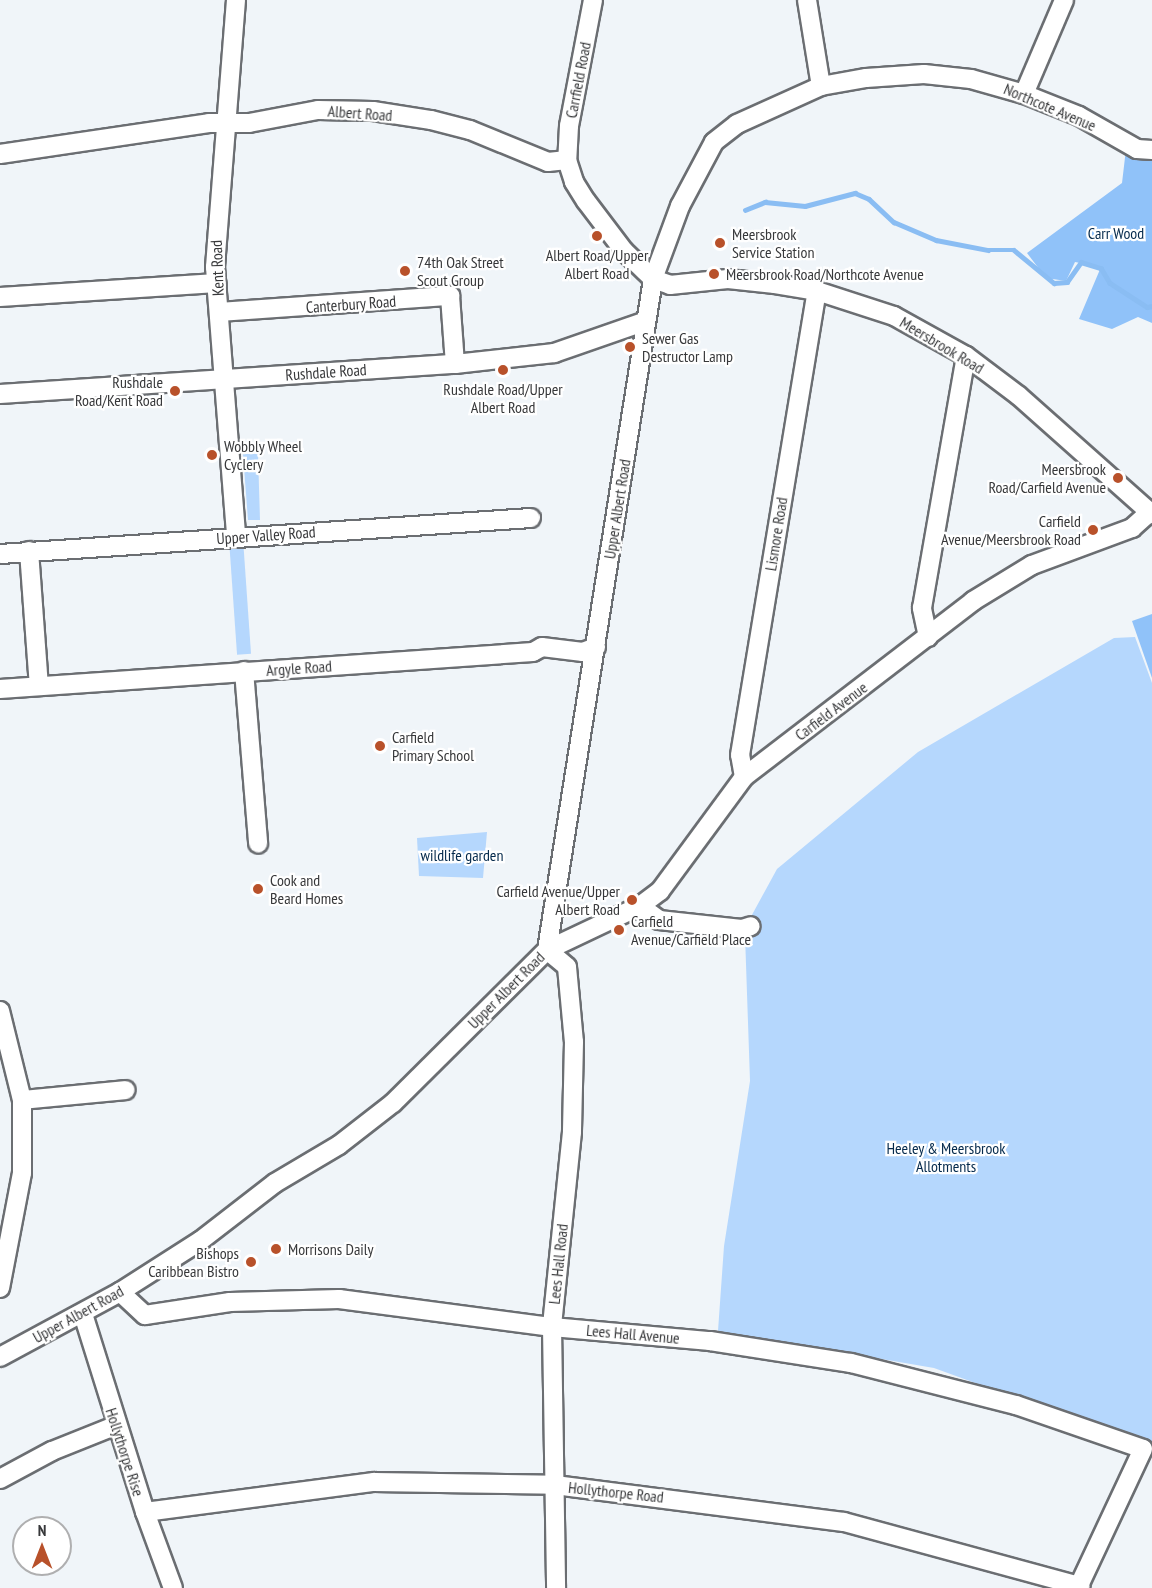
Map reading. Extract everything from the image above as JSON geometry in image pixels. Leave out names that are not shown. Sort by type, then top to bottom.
[{"type":"street","name":"Kent Road","points":[[236,0],[216,225],[217,284],[236,536]]},
{"type":"street","name":"Carrfield Road","points":[[567,160],[569,126],[593,0]]},
{"type":"street","points":[[807,0],[821,86]]},
{"type":"street","points":[[1024,94],[1064,0]]},
{"type":"street","name":"Northcote Avenue","points":[[653,279],[680,206],[714,142],[738,124],[821,86],[866,78],[924,74],[971,79],[1024,94],[1079,117],[1137,149],[1152,150]]},
{"type":"street","name":"Albert Road","points":[[0,154],[318,110],[373,111],[470,130],[548,162],[567,160]]},
{"type":"street","points":[[567,160],[586,201],[624,251],[653,279]]},
{"type":"street","name":"Meersbrook Road","points":[[653,279],[670,285],[728,279],[817,291],[894,316],[966,357],[1019,396],[1151,513]]},
{"type":"street","name":"Upper Albert Road","points":[[0,1356],[83,1314],[120,1292],[200,1241],[275,1183],[339,1145],[393,1103],[547,950],[653,279]]},
{"type":"street","points":[[0,297],[217,284]]},
{"type":"street","name":"Lismore Road","points":[[744,777],[740,755],[817,291]]},
{"type":"street","name":"Canterbury Road","points":[[219,312],[450,297],[455,364]]},
{"type":"street","name":"Rushdale Road","points":[[0,394],[455,364],[554,353],[646,321]]},
{"type":"street","points":[[928,637],[922,608],[966,357]]},
{"type":"street","name":"Carfield Avenue","points":[[547,950],[640,906],[660,891],[744,777],[1001,582],[1032,565],[1132,528],[1151,513]]},
{"type":"street","name":"Upper Valley Road","points":[[0,554],[236,536],[531,518]]},
{"type":"street","points":[[29,551],[39,686]]},
{"type":"street","name":"Argyle Road","points":[[0,689],[533,652],[542,647],[582,652],[596,647]]},
{"type":"street","points":[[244,671],[258,843]]},
{"type":"street","points":[[640,906],[659,920],[742,928],[751,926]]},
{"type":"street","name":"Lees Hall Road","points":[[547,950],[567,967],[574,1042],[572,1132],[552,1327],[556,1588]]},
{"type":"street","points":[[0,1011],[22,1100],[22,1173],[16,1219],[0,1288]]},
{"type":"street","points":[[22,1100],[126,1090]]},
{"type":"street","name":"Lees Hall Avenue","points":[[120,1292],[145,1315],[230,1302],[339,1299],[552,1327],[710,1341],[851,1363],[1016,1405],[1143,1449],[1079,1587]]},
{"type":"street","name":"Hollythorpe Rise","points":[[83,1314],[144,1512],[173,1588]]},
{"type":"street","points":[[0,1479],[52,1451],[117,1425]]},
{"type":"street","name":"Hollythorpe Road","points":[[144,1512],[374,1482],[555,1485],[844,1522],[1079,1587]]},
{"type":"green space","name":"Carr Wood","points":[[1152,147],[1152,323],[1138,317],[1112,329],[1079,319],[1101,267],[1075,262],[1066,281],[1046,278],[1027,253],[1122,183],[1126,149]]},
{"type":"green space","points":[[243,454],[258,454],[260,520],[248,520]]},
{"type":"green space","points":[[243,539],[251,654],[237,655],[229,540]]},
{"type":"green space","points":[[1152,614],[1152,678],[1132,621]]},
{"type":"green space","name":"Heeley & Meersbrook Allotments","points":[[1135,637],[1152,683],[1152,1447],[934,1368],[718,1331],[724,1246],[750,1081],[745,935],[747,924],[777,869],[918,752],[1114,638]]},
{"type":"green space","name":"wildlife garden","points":[[487,832],[483,878],[419,876],[417,838]]},
{"type":"waterway","points":[[745,210],[765,202],[805,206],[855,193],[869,199],[894,222],[936,240],[988,250],[1014,250],[1054,283],[1067,282],[1081,262],[1101,268],[1110,283],[1147,307],[1152,306]]},
{"type":"place","name":"Albert Road/Upper Albert Road","points":[[597,236]]},
{"type":"place","name":"Meersbrook Service Station","points":[[720,243]]},
{"type":"place","name":"74th Oak Street Scout Group","points":[[405,271]]},
{"type":"place","name":"Meersbrook Road/Northcote Avenue","points":[[714,274]]},
{"type":"place","name":"Sewer Gas Destructor Lamp","points":[[630,347]]},
{"type":"place","name":"Rushdale Road/Upper Albert Road","points":[[503,370]]},
{"type":"place","name":"Rushdale Road/Kent Road","points":[[175,391]]},
{"type":"place","name":"Wobbly Wheel Cyclery","points":[[212,455]]},
{"type":"place","name":"Meersbrook Road/Carfield Avenue","points":[[1118,478]]},
{"type":"place","name":"Carfield Avenue/Meersbrook Road","points":[[1093,530]]},
{"type":"place","name":"Carfield Primary School","points":[[380,746]]},
{"type":"place","name":"Cook and Beard Homes","points":[[258,889]]},
{"type":"place","name":"Carfield Avenue/Upper Albert Road","points":[[632,900]]},
{"type":"place","name":"Carfield Avenue/Carfield Place","points":[[619,930]]},
{"type":"place","name":"Morrisons Daily","points":[[276,1249]]},
{"type":"place","name":"Bishops Caribbean Bistro","points":[[251,1262]]}]
